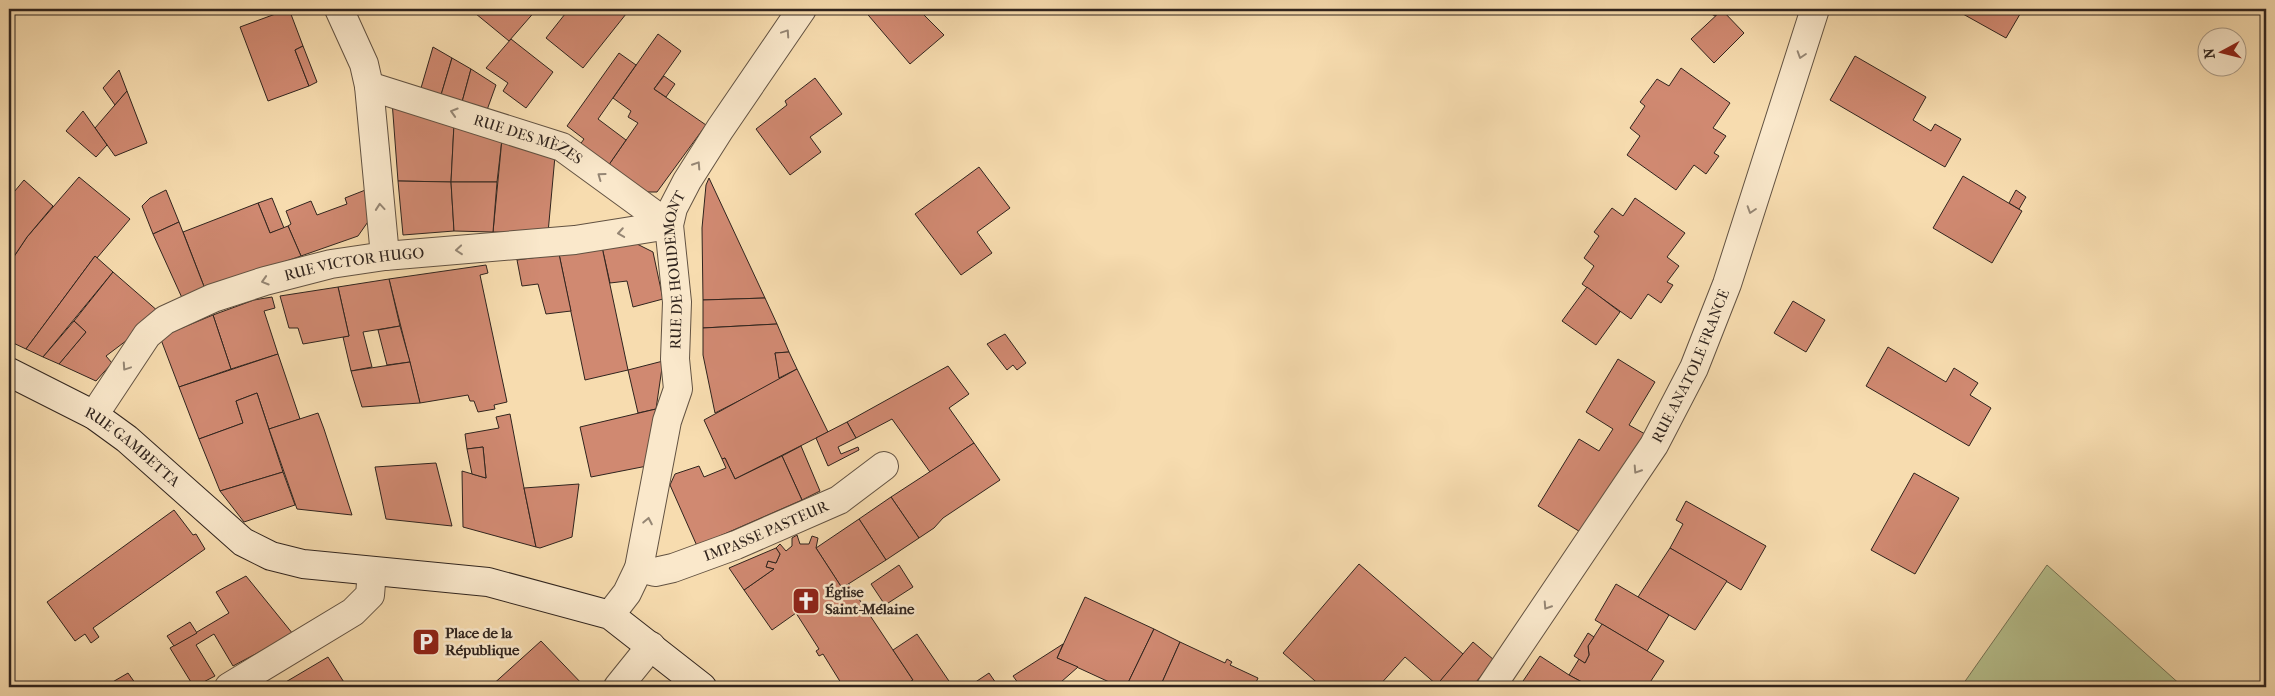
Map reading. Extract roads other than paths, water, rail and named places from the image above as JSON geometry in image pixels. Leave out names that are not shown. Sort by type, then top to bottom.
[{"type":"street","points":[[339,9],[364,64],[369,86],[385,256]]},
{"type":"street","name":"RUE DE HOUDEMONT","points":[[610,615],[627,593],[639,568],[667,421],[678,389],[675,360],[677,302],[669,225],[673,208],[687,181],[802,9]]},
{"type":"street","name":"RUE ANATOLE FRANCE","points":[[1491,687],[1654,445],[1694,368],[1727,284],[1815,9]]},
{"type":"street","name":"RUE DES MÈZES","points":[[369,86],[562,147],[669,225]]},
{"type":"street","name":"RUE VICTOR HUGO","points":[[94,416],[147,335],[165,320],[212,298],[265,281],[331,264],[385,256],[575,240],[669,225]]},
{"type":"street","name":"RUE GAMBETTA","points":[[9,372],[94,416],[127,439],[243,542],[271,556],[304,564],[372,571]]},
{"type":"street","name":"IMPASSE PASTEUR","points":[[639,568],[655,572],[672,568],[736,545],[839,500],[884,466]]},
{"type":"street","points":[[229,687],[353,612],[370,595],[372,571],[488,582],[610,615],[702,687]]},
{"type":"street","points":[[618,687],[651,646]]},
{"type":"place","name":"Église Saint-Mélaine","points":[[806,601]]},
{"type":"place","name":"Place de la République","points":[[426,642]]}]
